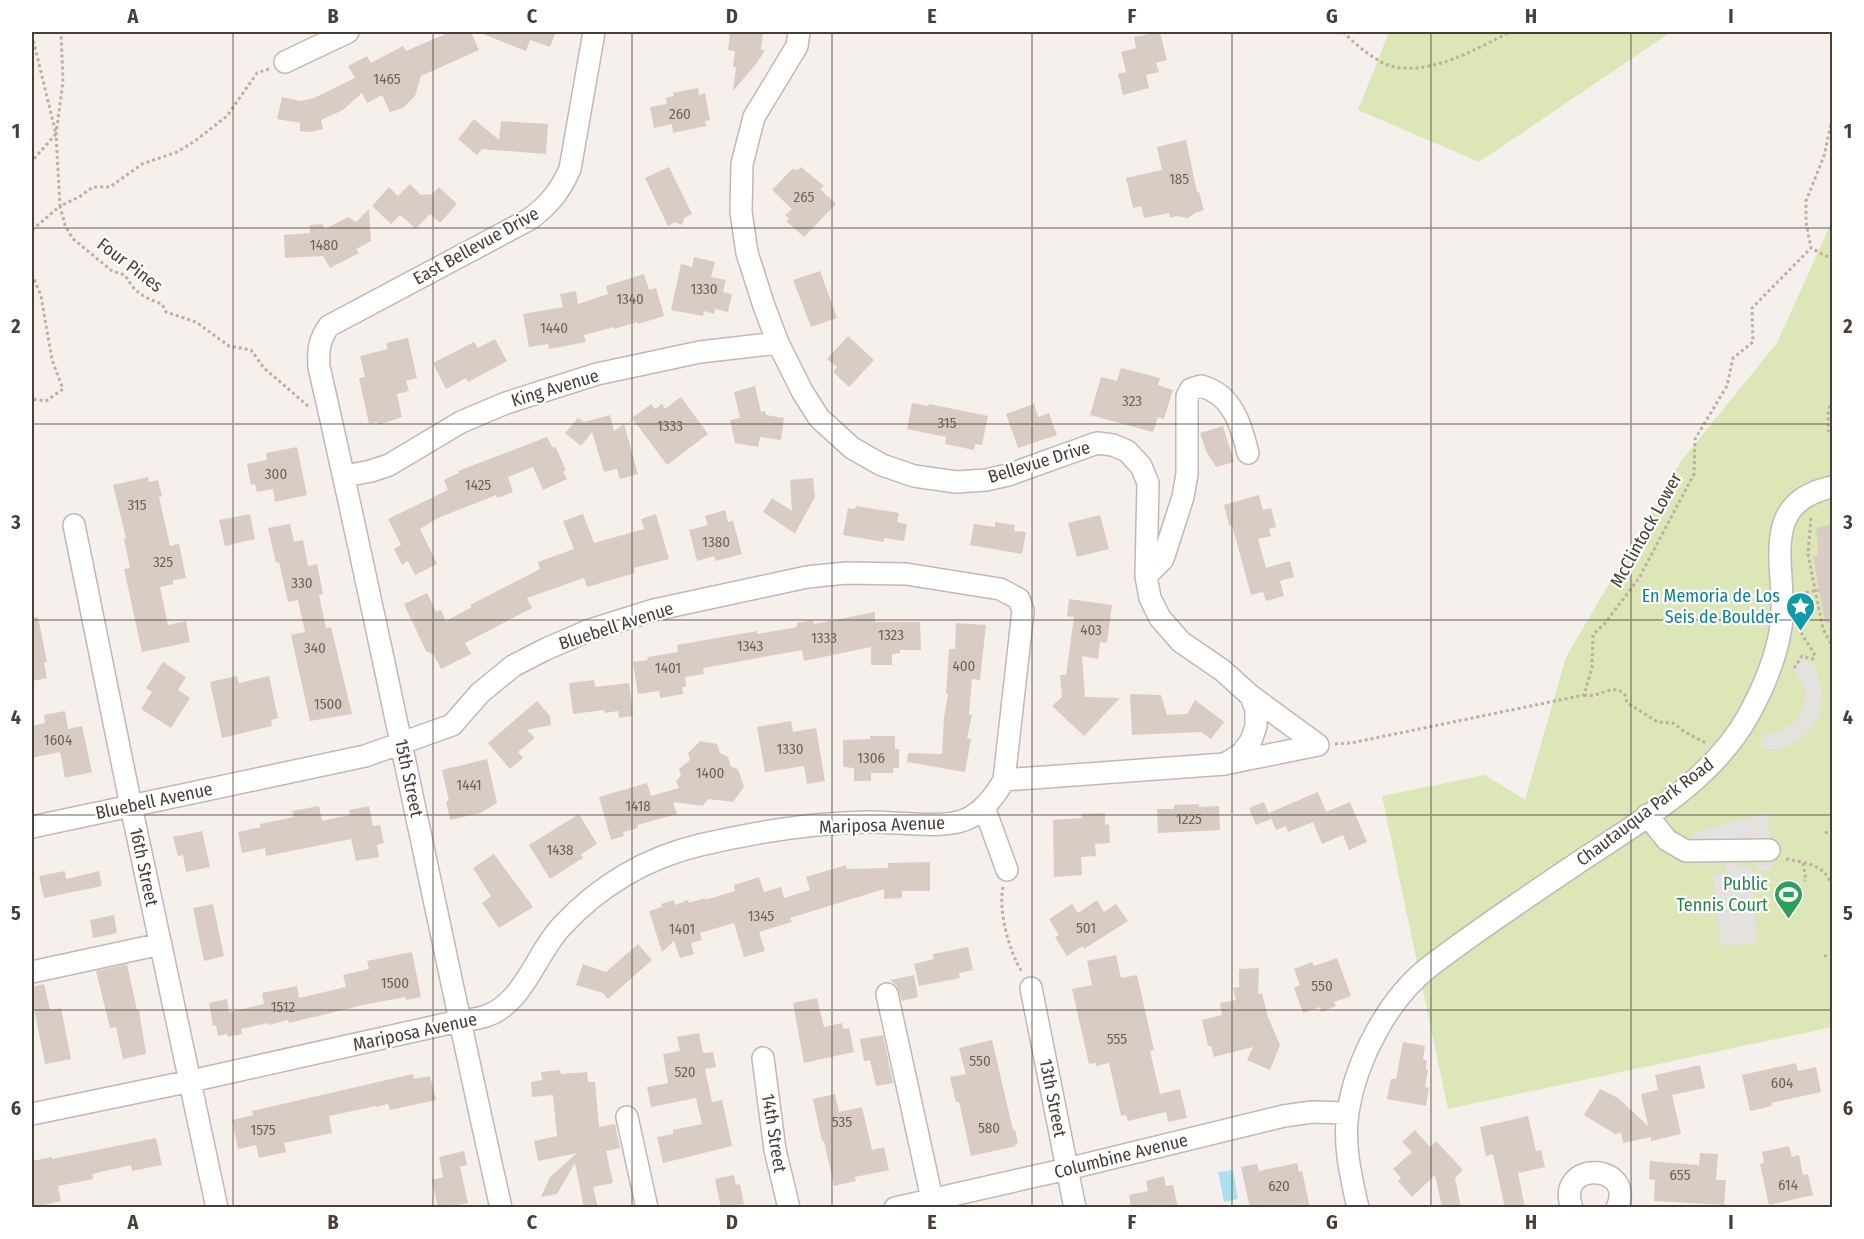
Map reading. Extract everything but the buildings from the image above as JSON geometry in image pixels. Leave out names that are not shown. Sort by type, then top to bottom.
[{"type":"street","points":[[285,62],[348,32]]},
{"type":"street","name":"East Bellevue Drive","points":[[318,348],[329,326],[530,219],[548,206],[561,189],[570,169],[594,32]]},
{"type":"street","name":"Bellevue Drive","points":[[799,32],[797,46],[754,117],[742,164],[741,212],[747,253],[778,343],[802,391],[819,418],[852,448],[882,465],[914,476],[956,482],[986,480],[1008,475],[1097,443],[1113,445],[1127,451],[1142,466],[1148,483],[1146,576],[1150,598],[1160,618],[1173,635],[1318,745]]},
{"type":"street","name":"King Avenue","points":[[345,476],[389,465],[461,422],[506,403],[585,378],[700,352],[778,343]]},
{"type":"street","name":"15th Street","points":[[318,348],[320,367],[459,1021],[501,1208]]},
{"type":"street","points":[[1146,576],[1162,560],[1183,497],[1187,474],[1187,396],[1191,389],[1201,386],[1221,394],[1243,431],[1248,453]]},
{"type":"street","name":"Chautauqua Park Road","points":[[1358,1208],[1349,1167],[1348,1113],[1355,1083],[1368,1049],[1395,1002],[1419,974],[1647,815],[1700,775],[1722,753],[1737,735],[1755,702],[1777,644],[1782,616],[1780,542],[1785,519],[1791,510],[1803,500],[1820,490],[1833,487]]},
{"type":"street","name":"16th Street","points":[[74,525],[217,1208]]},
{"type":"street","name":"Bluebell Avenue","points":[[32,827],[365,756],[402,745],[452,725],[480,693],[513,666],[590,630],[654,610],[807,577],[846,573],[906,574],[1000,589],[1019,599],[1023,611],[1004,780]]},
{"type":"street","points":[[1225,764],[1241,754],[1251,741],[1256,726],[1256,711],[1251,696]]},
{"type":"street","points":[[1004,780],[1225,764],[1318,745]]},
{"type":"street","name":"Mariposa Avenue","points":[[32,1114],[485,1017],[499,1011],[518,993],[530,970],[560,928],[596,893],[628,871],[663,855],[700,845],[792,829],[866,822],[949,824],[967,819],[984,807],[995,797],[1004,780]]},
{"type":"street","points":[[984,807],[1007,870]]},
{"type":"street","points":[[1647,815],[1671,844],[1686,851],[1775,854]]},
{"type":"street","points":[[32,972],[161,944]]},
{"type":"street","name":"13th Street","points":[[1031,988],[1075,1208]]},
{"type":"street","points":[[887,994],[933,1203]]},
{"type":"street","name":"14th Street","points":[[763,1058],[775,1150],[789,1208]]},
{"type":"street","name":"Columbine Avenue","points":[[895,1208],[933,1203],[1284,1116],[1312,1112],[1348,1113]]},
{"type":"street","points":[[627,1117],[647,1208]]},
{"type":"street","points":[[1572,1208],[1569,1193],[1576,1179],[1583,1174],[1598,1171],[1607,1174],[1618,1187],[1620,1196],[1617,1208]]},
{"type":"path","points":[[32,167],[32,161],[56,134],[63,82],[61,32]]},
{"type":"path","points":[[1343,32],[1384,63],[1410,68],[1456,58],[1510,32]]},
{"type":"path","points":[[32,35],[56,134]]},
{"type":"path","points":[[32,230],[60,206],[93,187],[110,187],[142,164],[177,152],[195,141],[227,116],[257,73],[285,62]]},
{"type":"path","points":[[1833,119],[1824,156],[1806,201],[1806,222],[1811,248],[1833,259]]},
{"type":"path","name":"Four Pines","points":[[56,134],[60,206],[65,225],[72,238],[112,271],[125,275],[133,289],[147,299],[162,304],[166,312],[196,322],[229,346],[251,350],[264,368],[309,406]]},
{"type":"path","name":"McClintock Lower","points":[[1584,695],[1592,667],[1593,635],[1639,578],[1694,474],[1695,439],[1727,386],[1733,358],[1753,342],[1752,308],[1811,248]]},
{"type":"path","points":[[32,274],[41,296],[52,360],[63,389],[46,401],[32,399]]},
{"type":"path","points":[[1833,400],[1828,413],[1828,430],[1833,435]]},
{"type":"path","points":[[1811,510],[1808,554],[1823,629],[1833,646]]},
{"type":"path","points":[[1800,594],[1817,590]]},
{"type":"path","points":[[1794,668],[1802,656]]},
{"type":"path","points":[[1318,745],[1351,743],[1588,696],[1608,690],[1619,690],[1632,707],[1658,722],[1676,725],[1684,732],[1722,753]]},
{"type":"path","points":[[1825,832],[1833,835]]},
{"type":"path","points":[[1775,854],[1823,870],[1833,887]]},
{"type":"path","points":[[1803,862],[1806,880],[1804,881]]},
{"type":"path","points":[[1007,870],[1000,899],[1014,958],[1031,988]]},
{"type":"path","points":[[1824,956],[1833,955]]},
{"type":"path","points":[[1833,1014],[1833,1019]]},
{"type":"green space","points":[[1389,32],[1671,32],[1479,162],[1358,110]]},
{"type":"green space","points":[[1832,221],[1832,1027],[1448,1109],[1382,796],[1485,775],[1525,800],[1566,657],[1681,461],[1777,343]]},
{"type":"shaded area","points":[[1800,659],[1814,662],[1822,690],[1820,712],[1813,727],[1797,742],[1781,749],[1761,747],[1761,736],[1774,734],[1792,724],[1804,710],[1806,691],[1794,668]]},
{"type":"shaded area","points":[[1768,812],[1771,870],[1758,872],[1755,860],[1736,861],[1736,866],[1751,866],[1757,943],[1721,946],[1713,874],[1726,873],[1726,863],[1698,865],[1693,833]]},
{"type":"water","points":[[1233,1170],[1238,1199],[1224,1202],[1218,1172]]},
{"type":"place","name":"En Memoria de Los Seis de Boulder","points":[[1801,632]]},
{"type":"place","name":"Public Tennis Court","points":[[1789,920]]}]
